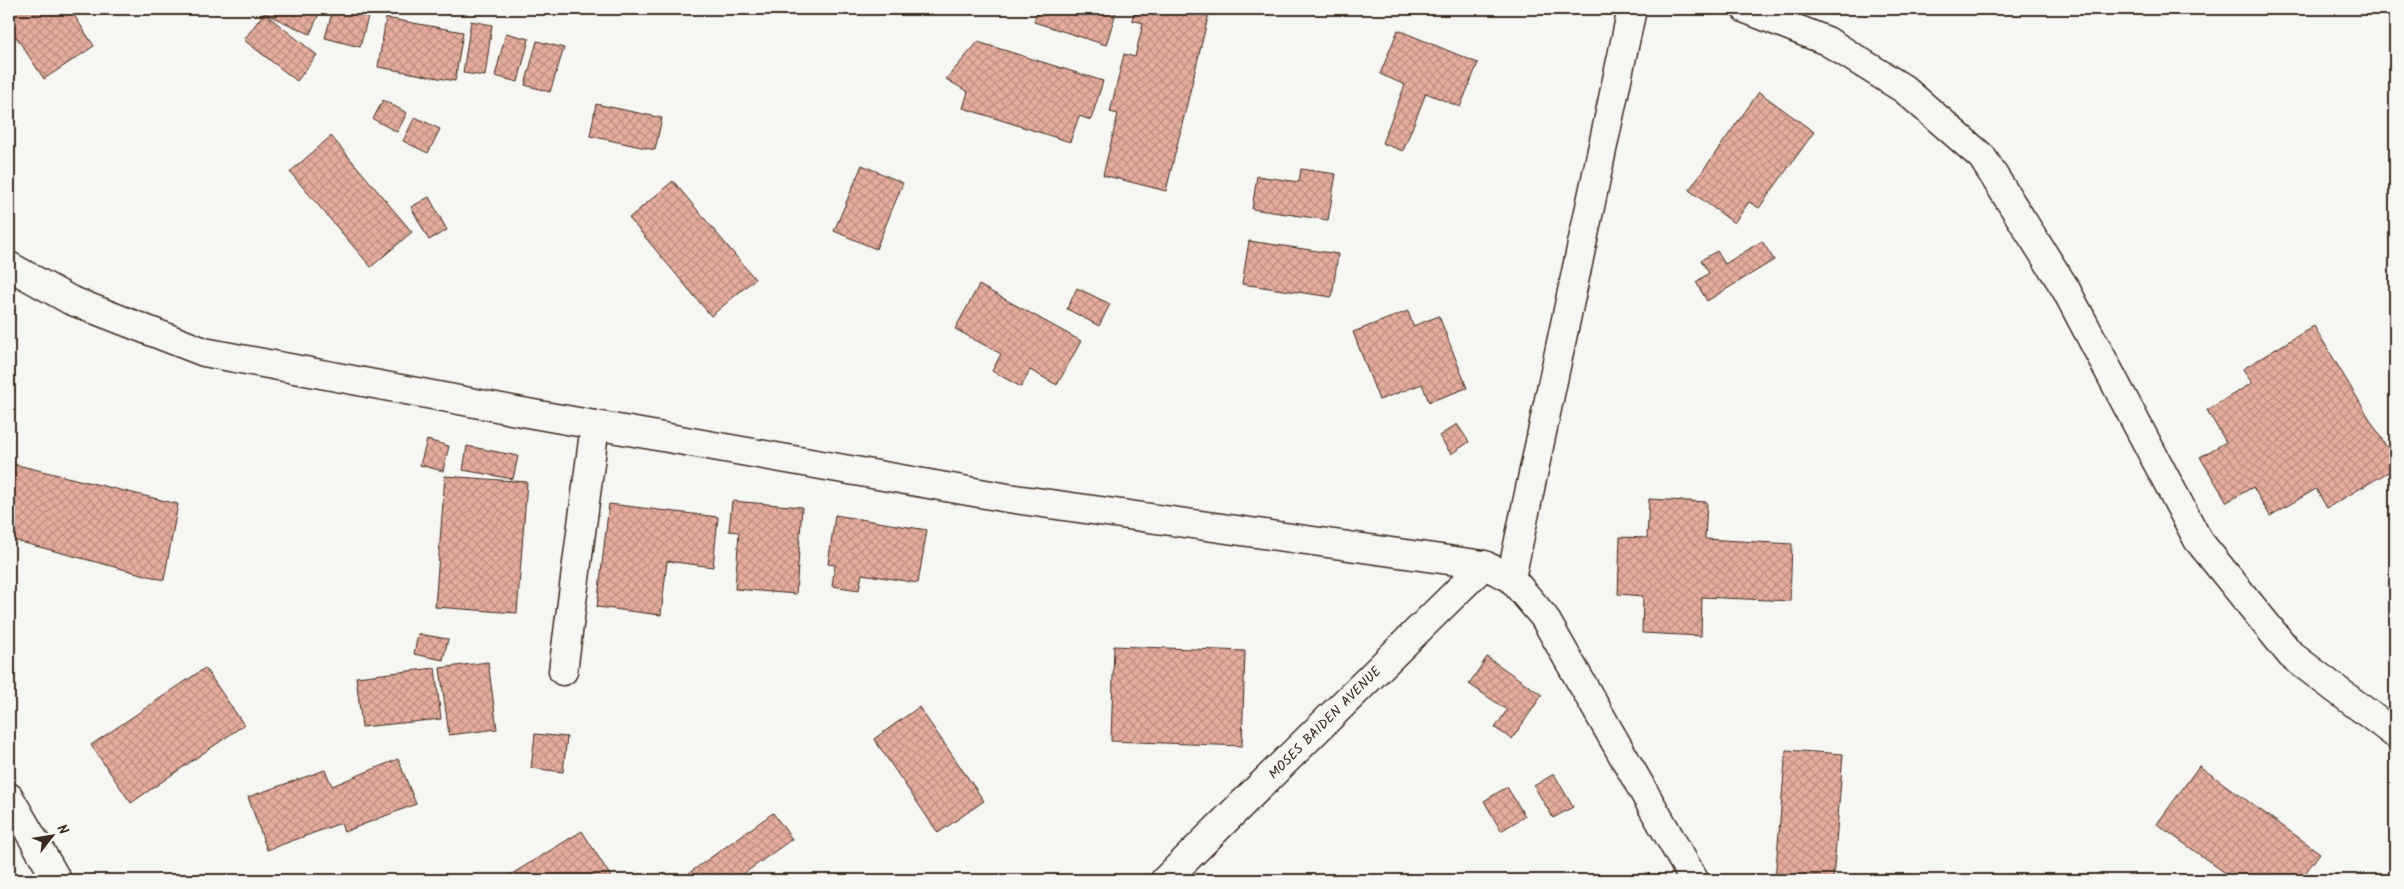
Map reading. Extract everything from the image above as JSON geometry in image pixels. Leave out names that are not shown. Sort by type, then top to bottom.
[{"type":"street","points":[[1511,578],[1632,9]]},
{"type":"street","points":[[1746,9],[1827,41],[1904,89],[1982,157],[2065,288],[2198,540],[2291,655],[2395,734]]},
{"type":"street","points":[[9,266],[70,300],[204,352],[1008,498],[1484,566],[1511,578],[1544,617],[1694,880]]},
{"type":"street","points":[[563,671],[594,424]]},
{"type":"street","name":"MOSES BAIDEN AVENUE","points":[[1165,880],[1484,566]]},
{"type":"street","points":[[9,797],[57,880]]},
{"type":"building","points":[[9,9],[70,9],[94,46],[44,79],[9,26]]},
{"type":"building","points":[[268,9],[321,9],[310,34],[266,14]]},
{"type":"building","points":[[333,9],[370,9],[360,47],[325,38]]},
{"type":"building","points":[[1038,9],[1117,9],[1106,45],[1034,22]]},
{"type":"building","points":[[1135,9],[1210,9],[1166,191],[1103,175],[1118,114],[1110,112],[1124,54],[1135,57],[1143,23],[1132,20]]},
{"type":"building","points":[[264,13],[317,55],[297,81],[244,40]]},
{"type":"building","points":[[386,18],[463,32],[455,81],[378,67]]},
{"type":"building","points":[[471,21],[492,25],[485,76],[463,73]]},
{"type":"building","points":[[1398,30],[1478,63],[1460,107],[1426,93],[1403,151],[1382,143],[1405,85],[1380,74]]},
{"type":"building","points":[[506,33],[529,39],[518,82],[495,76]]},
{"type":"building","points":[[537,41],[564,48],[550,92],[525,85]]},
{"type":"building","points":[[978,42],[1103,81],[1091,120],[1079,116],[1070,142],[963,108],[968,92],[946,79]]},
{"type":"building","points":[[1759,92],[1814,132],[1759,208],[1749,202],[1734,223],[1689,190]]},
{"type":"building","points":[[383,100],[407,113],[397,132],[373,119]]},
{"type":"building","points":[[596,104],[662,118],[655,150],[590,136]]},
{"type":"building","points":[[415,117],[440,129],[428,153],[403,141]]},
{"type":"building","points":[[331,136],[412,232],[371,267],[290,172]]},
{"type":"building","points":[[862,165],[903,183],[876,249],[834,231]]},
{"type":"building","points":[[1301,169],[1336,174],[1328,220],[1252,209],[1257,176],[1299,182]]},
{"type":"building","points":[[673,181],[755,279],[711,316],[629,218]]},
{"type":"building","points":[[429,197],[447,230],[429,240],[411,207]]},
{"type":"building","points":[[1249,241],[1338,254],[1332,297],[1242,284]]},
{"type":"building","points":[[1762,241],[1774,260],[1707,301],[1696,282],[1709,273],[1701,260],[1717,251],[1725,264]]},
{"type":"building","points":[[979,285],[1081,341],[1057,385],[1030,370],[1021,387],[992,371],[1001,354],[955,329]]},
{"type":"building","points":[[1077,288],[1110,304],[1099,326],[1067,309]]},
{"type":"building","points":[[1408,311],[1413,326],[1439,316],[1467,388],[1429,402],[1422,384],[1379,400],[1353,332]]},
{"type":"building","points":[[2314,326],[2395,461],[2395,468],[2327,508],[2316,489],[2270,516],[2253,487],[2227,502],[2200,457],[2226,442],[2207,410],[2252,383],[2243,369]]},
{"type":"building","points":[[1457,424],[1469,442],[1451,454],[1439,436]]},
{"type":"building","points":[[427,440],[449,446],[443,471],[420,465]]},
{"type":"building","points":[[467,446],[518,456],[513,479],[463,470]]},
{"type":"building","points":[[9,463],[178,504],[164,580],[9,539]]},
{"type":"building","points":[[445,476],[527,482],[517,613],[435,607]]},
{"type":"building","points":[[1649,499],[1707,502],[1705,539],[1792,544],[1790,601],[1702,597],[1701,636],[1642,633],[1643,596],[1618,594],[1620,537],[1647,538]]},
{"type":"building","points":[[732,501],[802,507],[796,594],[735,589],[739,532],[729,531]]},
{"type":"building","points":[[609,504],[718,517],[713,567],[667,561],[661,615],[597,607]]},
{"type":"building","points":[[835,515],[927,530],[918,583],[862,574],[859,590],[832,586],[835,565],[828,564]]},
{"type":"building","points":[[418,634],[448,639],[443,660],[414,654]]},
{"type":"building","points":[[1114,646],[1245,651],[1242,746],[1111,741]]},
{"type":"building","points":[[1487,657],[1542,695],[1512,739],[1495,728],[1507,710],[1469,684]]},
{"type":"building","points":[[488,662],[497,729],[449,735],[440,668]]},
{"type":"building","points":[[205,668],[244,725],[131,803],[91,745]]},
{"type":"building","points":[[435,668],[441,719],[362,727],[356,677]]},
{"type":"building","points":[[919,707],[984,801],[938,833],[874,739]]},
{"type":"building","points":[[535,734],[567,737],[563,772],[531,768]]},
{"type":"building","points":[[1786,750],[1843,754],[1833,880],[1775,879]]},
{"type":"building","points":[[398,759],[416,804],[344,832],[341,823],[267,850],[248,797],[325,770],[332,786]]},
{"type":"building","points":[[2199,766],[2320,853],[2300,880],[2235,880],[2157,824]]},
{"type":"building","points":[[1554,774],[1573,807],[1553,818],[1534,786]]},
{"type":"building","points":[[1507,787],[1525,816],[1501,831],[1484,801]]},
{"type":"building","points":[[773,813],[792,839],[735,880],[694,880],[689,873]]},
{"type":"building","points":[[582,831],[613,880],[502,880]]}]
